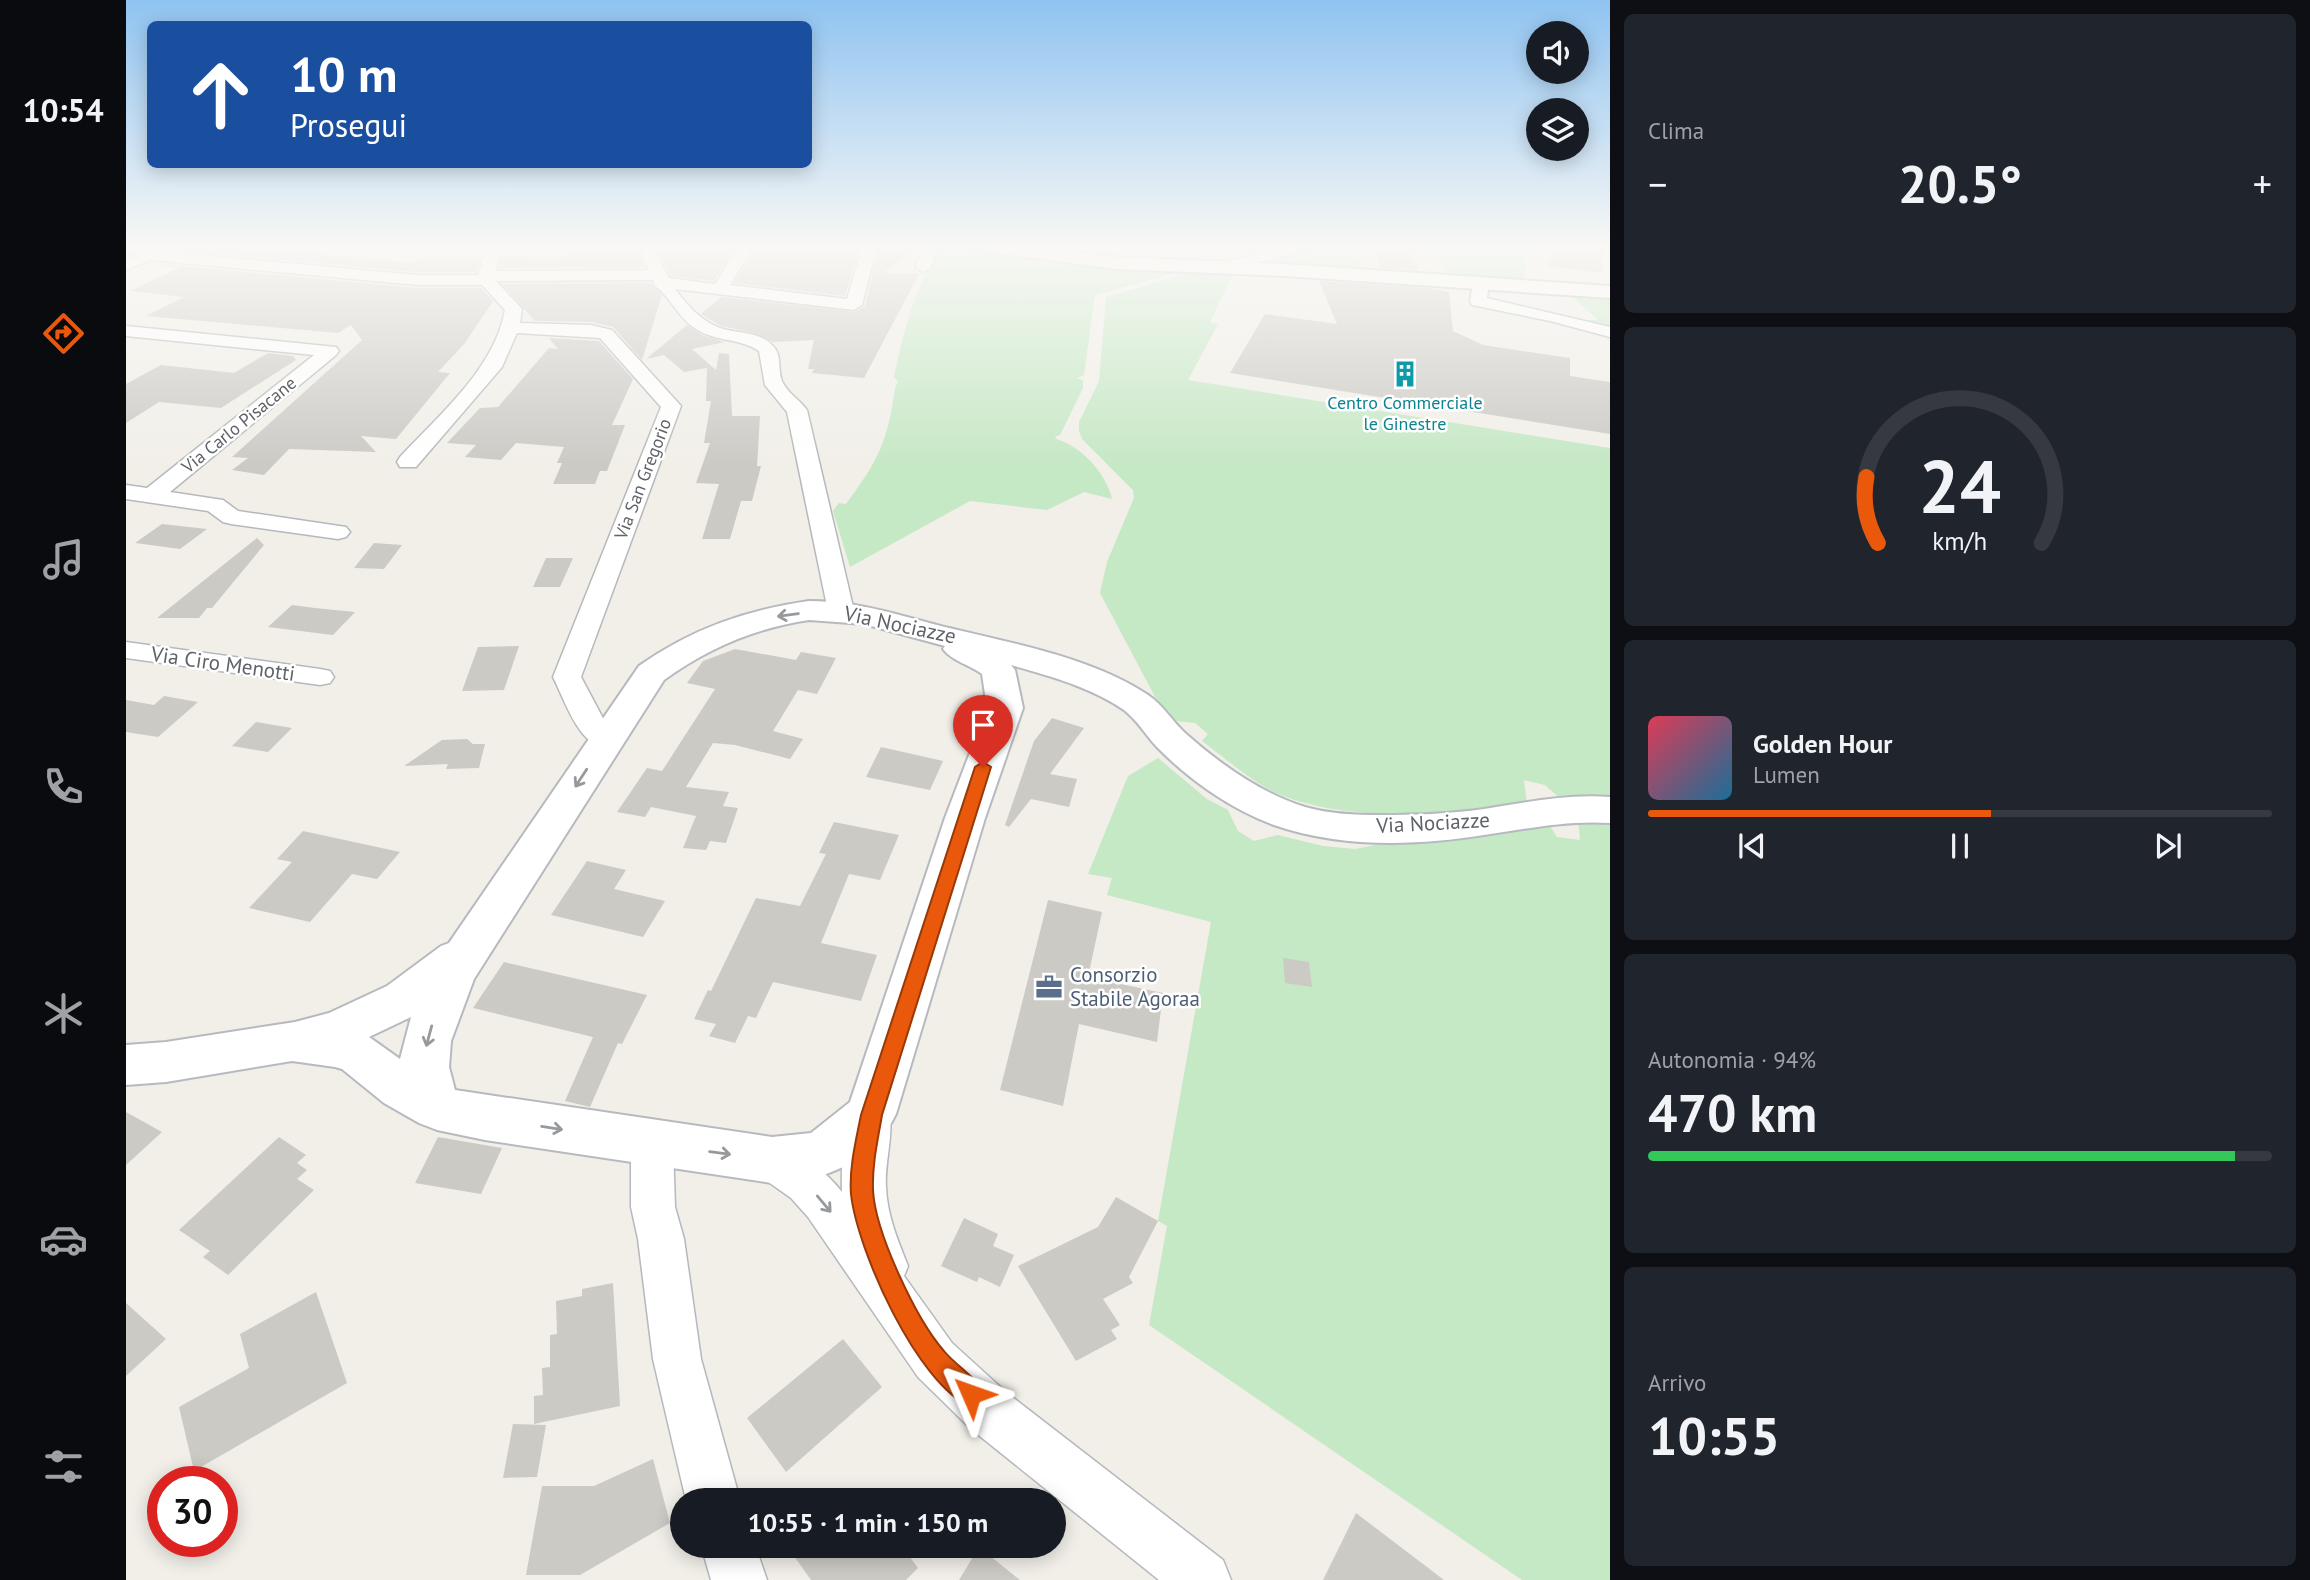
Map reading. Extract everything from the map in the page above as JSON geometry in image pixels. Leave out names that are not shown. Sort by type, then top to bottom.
[{"type":"street","points":[[408,462],[495,363],[512,319]]},
{"type":"street","points":[[695,319],[700,325],[713,331],[765,345],[771,353],[768,375],[773,385],[797,410],[841,611]]},
{"type":"street","points":[[1562,319],[1610,332]]},
{"type":"street","name":"Via San Gregorio","points":[[511,328],[591,330],[606,334],[671,406],[567,677],[593,727],[607,740]]},
{"type":"street","name":"Via Carlo Pisacane","points":[[126,331],[330,351],[152,495]]},
{"type":"street","points":[[126,492],[215,505],[231,517],[338,532]]},
{"type":"street","name":"Via Nociazze","points":[[461,1113],[428,1088],[424,1060],[435,1013],[471,947],[652,673],[670,658],[713,635],[744,623],[817,611],[863,613],[922,631],[965,639],[1101,685],[1137,703],[1168,737],[1229,788],[1254,803],[1314,823],[1382,827],[1475,823],[1566,809],[1610,810]]},
{"type":"street","points":[[906,1315],[868,1223],[862,1192],[863,1162],[871,1115],[965,818],[1005,708],[998,670],[982,658],[922,631]]},
{"type":"street","name":"Via Ciro Menotti","points":[[126,650],[320,677]]},
{"type":"street","points":[[1005,708],[1026,693],[1059,690],[1105,703],[1168,737]]},
{"type":"street","points":[[126,1065],[166,1062],[292,1041],[361,1023],[389,1009],[422,987],[471,947]]},
{"type":"street","points":[[292,1041],[357,1053],[402,1088],[461,1113],[652,1144],[772,1160],[803,1160],[827,1152],[846,1139],[871,1115]]},
{"type":"street","points":[[652,1144],[653,1207],[661,1239],[677,1359],[710,1488]]},
{"type":"street","points":[[772,1160],[806,1184],[824,1203],[906,1315],[935,1360],[989,1411],[1203,1580]]},
{"type":"street","points":[[732,1558],[739,1580]]},
{"type":"green space","points":[[908,319],[1092,319],[1084,375],[1077,378],[1083,380],[1083,388],[1060,435],[1055,437],[1074,447],[1091,462],[1105,480],[1112,499],[1084,492],[1047,510],[970,501],[850,567],[833,511],[839,503],[846,504],[880,450],[898,382],[894,377]]},
{"type":"green space","points":[[1104,319],[1212,319],[1210,322],[1218,324],[1188,380],[1610,448],[1610,802],[1563,801],[1545,785],[1524,780],[1527,805],[1432,814],[1363,813],[1331,809],[1300,801],[1263,786],[1202,741],[1208,734],[1195,723],[1177,721],[1161,708],[1100,593],[1107,562],[1134,498],[1133,490],[1082,439],[1079,431],[1079,422],[1099,381]]},
{"type":"green space","points":[[1610,319],[1610,327],[1581,320]]},
{"type":"green space","points":[[1158,758],[1207,799],[1228,810],[1238,831],[1254,841],[1278,835],[1323,846],[1355,849],[1407,839],[1550,826],[1557,837],[1580,840],[1578,820],[1610,818],[1610,1580],[1522,1580],[1149,1325],[1167,1226],[1158,1221],[1211,922],[1107,895],[1112,878],[1088,874],[1128,776]]},
{"type":"building","points":[[177,319],[481,319],[465,343],[438,372],[450,373],[396,439],[361,436],[376,452],[289,449],[264,475],[232,470],[248,458],[232,457],[362,340],[351,325],[338,333]]},
{"type":"building","points":[[533,319],[655,319],[642,360],[613,327],[591,322],[535,321]]},
{"type":"building","points":[[709,319],[895,319],[864,378],[812,373],[814,369],[808,369],[814,340],[773,342],[755,333],[721,326]]},
{"type":"building","name":"Centro Commerciale le Ginestre","points":[[1262,319],[1299,319],[1337,324],[1335,319],[1452,319],[1453,331],[1483,345],[1570,358],[1570,376],[1610,382],[1610,434],[1230,373]]},
{"type":"building","points":[[687,325],[702,335],[725,342],[692,349],[716,370],[719,353],[729,354],[732,416],[760,416],[757,466],[761,466],[752,501],[741,501],[730,539],[702,539],[719,484],[696,483],[710,443],[704,443],[711,401],[706,401],[707,368],[684,372],[664,355],[646,359]]},
{"type":"building","points":[[549,338],[599,341],[633,379],[612,425],[625,425],[607,471],[600,471],[595,484],[553,484],[562,463],[557,463],[564,447],[516,443],[501,460],[465,457],[476,445],[447,443],[480,408],[498,407],[549,348],[558,349]]},
{"type":"building","points":[[268,353],[293,356],[296,360],[221,408],[159,402],[126,423],[126,384],[161,365],[234,373]]},
{"type":"building","points":[[162,524],[207,529],[180,549],[135,543]]},
{"type":"building","points":[[257,538],[264,545],[212,608],[207,608],[199,618],[157,618]]},
{"type":"building","points":[[374,543],[402,545],[384,569],[354,568]]},
{"type":"building","points":[[546,558],[573,558],[560,587],[533,587]]},
{"type":"building","points":[[292,605],[355,612],[333,635],[268,627]]},
{"type":"building","points":[[519,646],[504,690],[462,691],[478,647]]},
{"type":"building","points":[[735,649],[796,660],[801,652],[836,658],[817,694],[798,690],[773,731],[803,739],[790,759],[735,745],[713,743],[686,787],[729,792],[723,806],[738,808],[726,843],[710,841],[706,850],[683,848],[696,816],[651,807],[645,817],[617,812],[647,768],[662,771],[715,689],[687,683],[703,661]]},
{"type":"building","points":[[164,696],[198,702],[158,737],[126,732],[126,700],[154,705]]},
{"type":"building","points":[[1052,718],[1084,728],[1050,774],[1077,779],[1069,807],[1031,799],[1009,827],[1005,825],[1034,741]]},
{"type":"building","points":[[256,722],[292,728],[268,752],[232,746]]},
{"type":"building","points":[[467,739],[473,744],[485,744],[479,768],[446,769],[448,764],[404,766],[442,740]]},
{"type":"building","points":[[881,747],[943,761],[930,790],[866,777]]},
{"type":"building","points":[[834,822],[899,835],[880,880],[849,874],[821,943],[877,955],[861,1001],[773,982],[756,1018],[748,1016],[735,1043],[709,1036],[716,1024],[694,1019],[708,990],[711,991],[756,898],[800,906],[826,854],[819,853]]},
{"type":"building","points":[[303,831],[400,852],[377,879],[352,874],[310,922],[249,908],[292,862],[277,859]]},
{"type":"building","points":[[587,861],[626,870],[614,889],[665,901],[643,937],[551,915]]},
{"type":"building","points":[[1048,900],[1102,912],[1088,977],[1163,993],[1157,1042],[1079,1024],[1063,1106],[1000,1090]]},
{"type":"building","points":[[1283,958],[1309,962],[1312,987],[1285,983]]},
{"type":"building","points":[[504,962],[647,995],[622,1044],[618,1043],[590,1107],[565,1101],[593,1037],[473,1008]]},
{"type":"building","points":[[126,1112],[162,1132],[126,1165]]},
{"type":"building","points":[[279,1137],[306,1155],[297,1163],[307,1170],[297,1179],[314,1190],[228,1275],[203,1257],[210,1251],[179,1230]]},
{"type":"building","points":[[438,1137],[502,1148],[481,1194],[415,1183]]},
{"type":"building","points":[[1116,1197],[1158,1221],[1129,1277],[1133,1283],[1103,1299],[1120,1325],[1111,1330],[1117,1339],[1076,1361],[1018,1266],[1098,1227]]},
{"type":"building","points":[[964,1218],[998,1234],[993,1246],[1014,1255],[1000,1287],[979,1277],[977,1282],[941,1266]]},
{"type":"building","points":[[613,1283],[620,1406],[534,1424],[534,1396],[543,1395],[542,1368],[550,1367],[550,1335],[557,1334],[556,1301],[582,1296],[582,1289]]},
{"type":"building","points":[[316,1292],[347,1383],[203,1466],[193,1466],[179,1407],[249,1368],[240,1334]]},
{"type":"building","points":[[126,1303],[166,1339],[126,1376]]},
{"type":"building","points":[[843,1339],[882,1387],[786,1472],[747,1418]]},
{"type":"building","points":[[513,1424],[546,1425],[537,1477],[503,1478]]},
{"type":"building","points":[[653,1459],[670,1523],[580,1575],[526,1575],[542,1486],[594,1486]]},
{"type":"building","points":[[1356,1513],[1444,1580],[1323,1580]]},
{"type":"building","points":[[795,1558],[911,1558],[918,1568],[906,1580],[811,1580]]},
{"type":"building","points":[[972,1558],[993,1558],[1020,1580],[959,1580]]},
{"type":"place","name":"Centro Commerciale le Ginestre","points":[[1405,374]]},
{"type":"place","name":"Consorzio Stabile Agoraa","points":[[1049,987]]},
{"type":"route","points":[[971,1394],[935,1360],[906,1315],[868,1223],[862,1192],[863,1162],[871,1115],[983,767]]}]
